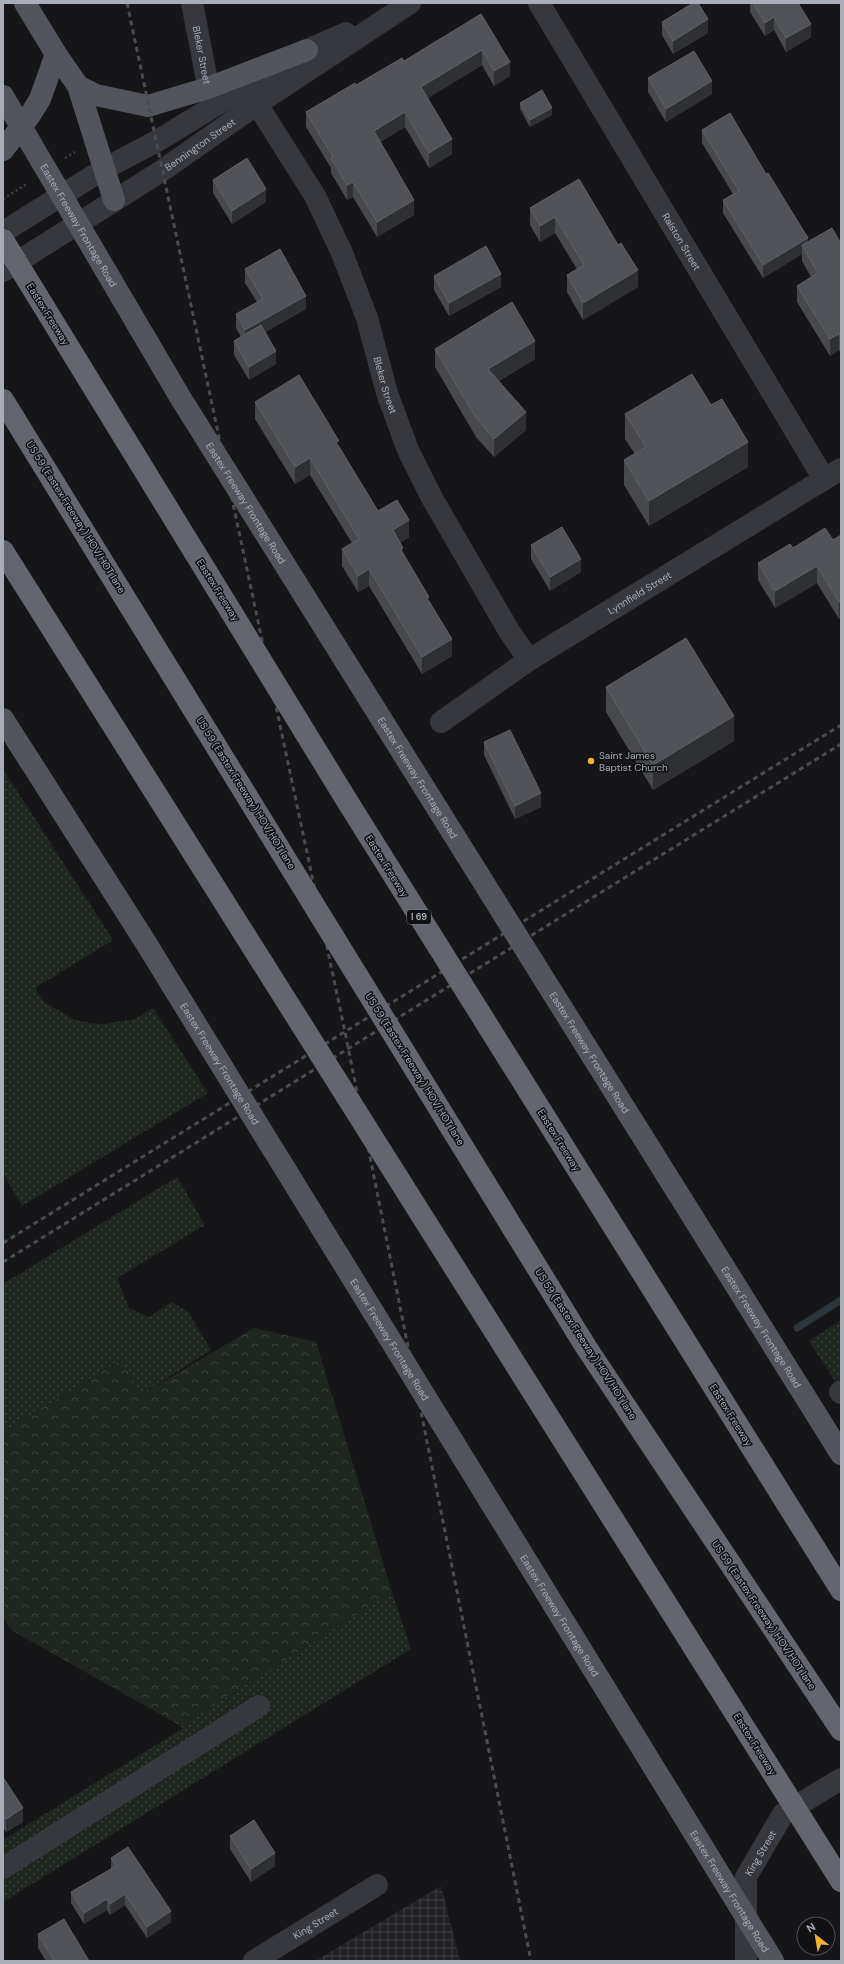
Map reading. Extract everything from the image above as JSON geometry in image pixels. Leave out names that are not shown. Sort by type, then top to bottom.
[{"type":"highway","name":"Eastex Freeway","points":[[3,240],[349,804],[841,1590]]},
{"type":"highway","name":"US 59 (Eastex Freeway) HOV/HOT lane","points":[[3,400],[586,1347],[841,1730]]},
{"type":"highway","name":"Eastex Freeway","points":[[3,551],[841,1881]]},
{"type":"main road","points":[[25,3],[56,54],[78,86],[114,200]]},
{"type":"main road","points":[[78,86],[96,95],[148,106],[210,97],[307,50]]},
{"type":"main road","points":[[3,150],[22,126],[40,99],[56,54]]},
{"type":"main road","name":"Eastex Freeway Frontage Road","points":[[3,96],[180,397],[841,1454]]},
{"type":"main road","name":"Eastex Freeway Frontage Road","points":[[3,719],[141,935],[774,1961]]},
{"type":"street","name":"Bleker Street","points":[[192,3],[210,97]]},
{"type":"street","name":"Ralston Street","points":[[538,3],[833,474]]},
{"type":"street","name":"Bennington Street","points":[[307,50],[402,8]]},
{"type":"street","name":"Bennington Street","points":[[3,271],[164,170],[257,104],[402,8]]},
{"type":"street","points":[[3,232],[104,168],[157,141],[210,97]]},
{"type":"street","name":"Bleker Street","points":[[257,104],[315,196],[342,253],[367,318],[386,394],[408,450],[432,498],[501,617],[529,660]]},
{"type":"street","name":"Lynnfield Street","points":[[441,722],[529,660],[833,474]]},
{"type":"street","points":[[3,1868],[259,1706]]},
{"type":"street","name":"King Street","points":[[746,1961],[746,1877],[783,1814],[841,1779]]},
{"type":"street","name":"King Street","points":[[254,1961],[377,1885]]},
{"type":"shaded area","points":[[441,1886],[460,1961],[315,1961]]},
{"type":"green space","points":[[3,769],[113,940],[35,988],[44,1002],[73,1019],[90,1023],[103,1024],[135,1019],[153,1008],[208,1093],[22,1206],[3,1173]]},
{"type":"green space","points":[[177,1177],[205,1225],[117,1278],[129,1308],[149,1317],[172,1302],[189,1313],[211,1350],[142,1394],[121,1360],[3,1432],[3,1284]]},
{"type":"green space","points":[[841,1320],[841,1384],[838,1386],[809,1341]]},
{"type":"green space","points":[[254,1328],[316,1342],[392,1592],[181,1726],[11,1630],[3,1617],[3,1432],[121,1360],[142,1394]]},
{"type":"green space","points":[[392,1592],[411,1649],[3,1902],[3,1840],[182,1729],[181,1726]]},
{"type":"building","points":[[693,3],[698,3],[708,19],[673,41],[662,22]]},
{"type":"building","points":[[753,3],[798,3],[811,24],[786,38],[774,17],[765,23]]},
{"type":"building","points":[[481,14],[510,62],[494,71],[482,50],[421,87],[452,139],[429,153],[405,112],[374,131],[414,200],[377,222],[353,182],[347,185],[331,158],[333,157],[306,112],[355,83],[356,85],[402,58],[404,61]]},
{"type":"building","points":[[694,51],[712,81],[666,109],[648,78]]},
{"type":"building","points":[[542,90],[552,108],[530,120],[520,103]]},
{"type":"building","points":[[730,113],[766,174],[768,173],[808,238],[763,265],[723,200],[739,191],[702,130]]},
{"type":"building","points":[[247,158],[266,189],[232,211],[213,180]]},
{"type":"building","points":[[579,179],[618,245],[621,243],[638,270],[583,303],[567,275],[584,265],[555,217],[540,226],[530,208]]},
{"type":"building","points":[[832,228],[841,244],[841,338],[839,334],[830,339],[797,286],[818,273],[802,245]]},
{"type":"building","points":[[486,246],[501,274],[449,303],[434,276]]},
{"type":"building","points":[[280,249],[306,296],[245,330],[236,314],[263,299],[245,269]]},
{"type":"building","points":[[512,302],[535,341],[488,369],[526,412],[494,439],[476,418],[435,349]]},
{"type":"building","points":[[261,325],[276,351],[249,367],[234,341]]},
{"type":"building","points":[[692,374],[711,405],[722,399],[748,442],[649,501],[624,460],[646,447],[625,414]]},
{"type":"building","points":[[299,375],[339,441],[336,442],[378,511],[397,500],[409,520],[393,530],[403,548],[401,550],[429,597],[427,598],[452,639],[422,657],[369,569],[358,576],[342,549],[359,539],[310,458],[295,467],[255,402]]},
{"type":"building","points":[[562,527],[581,559],[550,577],[531,545]]},
{"type":"building","points":[[825,528],[833,540],[841,535],[841,601],[839,602],[817,566],[775,591],[758,563],[790,544],[793,548]]},
{"type":"building","points":[[686,638],[734,716],[653,765],[606,687]]},
{"type":"building","points":[[510,730],[541,793],[515,806],[484,742]]},
{"type":"building","points":[[3,1777],[23,1808],[6,1819],[3,1815]]},
{"type":"building","points":[[254,1820],[275,1853],[251,1869],[230,1836]]},
{"type":"building","points":[[128,1847],[171,1911],[147,1927],[125,1894],[110,1904],[107,1899],[84,1913],[71,1892],[116,1866],[111,1858]]},
{"type":"building","points":[[64,1919],[89,1961],[54,1961],[38,1934]]},
{"type":"waterway","points":[[797,1328],[841,1300]]},
{"type":"railway","points":[[127,3],[345,1032],[531,1961]]},
{"type":"railway","points":[[3,1243],[841,725]]},
{"type":"railway","points":[[3,1262],[841,744]]},
{"type":"place","name":"Saint James Baptist Church","points":[[591,761]]}]
